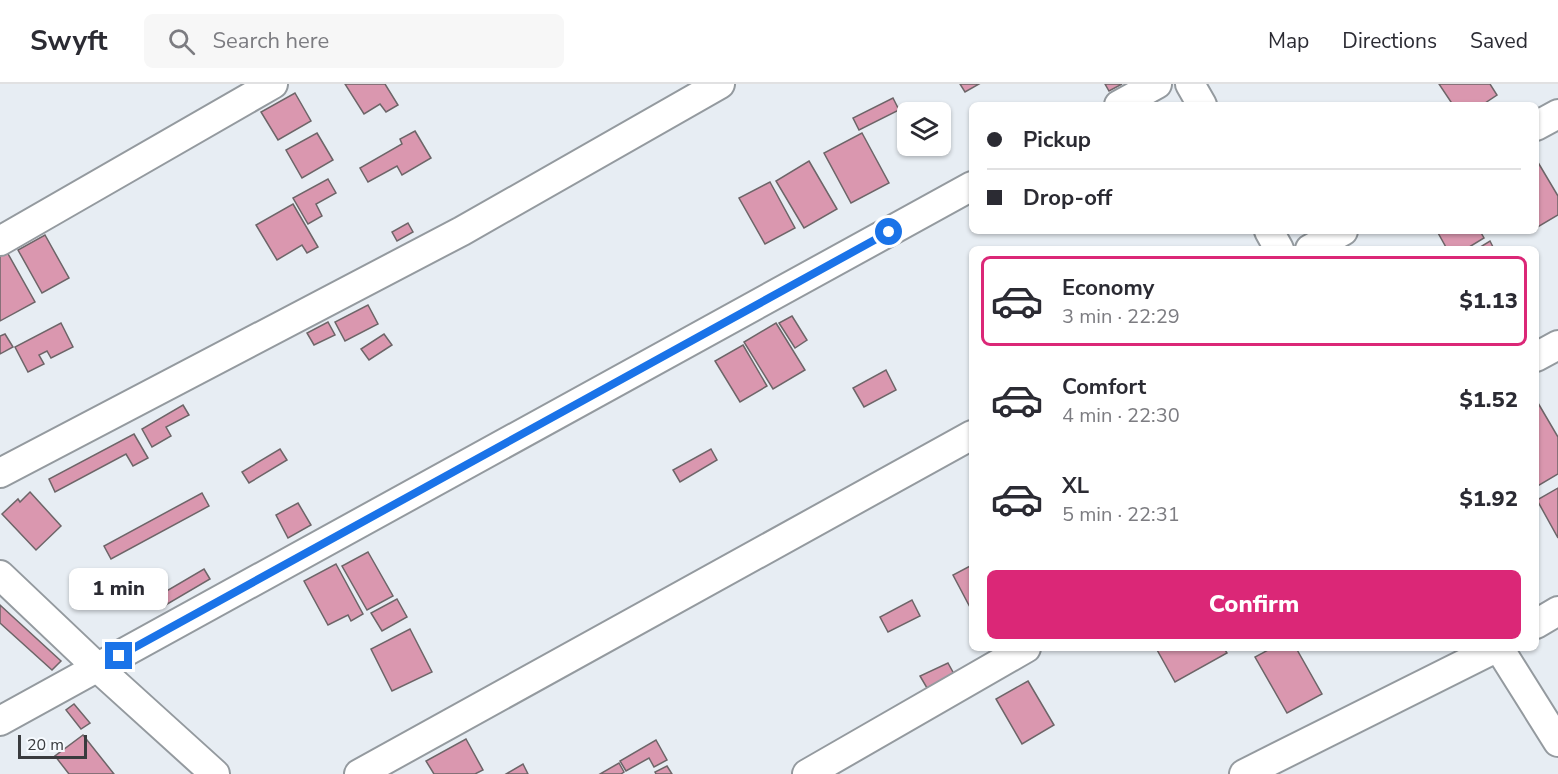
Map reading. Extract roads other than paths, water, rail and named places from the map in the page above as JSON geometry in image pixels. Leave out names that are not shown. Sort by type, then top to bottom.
[{"type":"street","points":[[0,241],[273,84]]},
{"type":"street","points":[[0,473],[462,231],[720,84]]},
{"type":"street","points":[[1124,102],[1157,84]]},
{"type":"street","points":[[1190,84],[1200,102]]},
{"type":"street","points":[[1539,124],[1558,114]]},
{"type":"street","points":[[0,721],[969,188]]},
{"type":"street","points":[[1316,246],[1338,234]]},
{"type":"street","points":[[1539,355],[1558,345]]},
{"type":"street","points":[[359,774],[969,437]]},
{"type":"street","points":[[0,575],[214,774]]},
{"type":"street","points":[[1539,622],[1558,610]]},
{"type":"street","points":[[807,774],[1021,651]]},
{"type":"street","points":[[1244,774],[1492,651]]},
{"type":"street","points":[[1500,651],[1558,742]]}]
